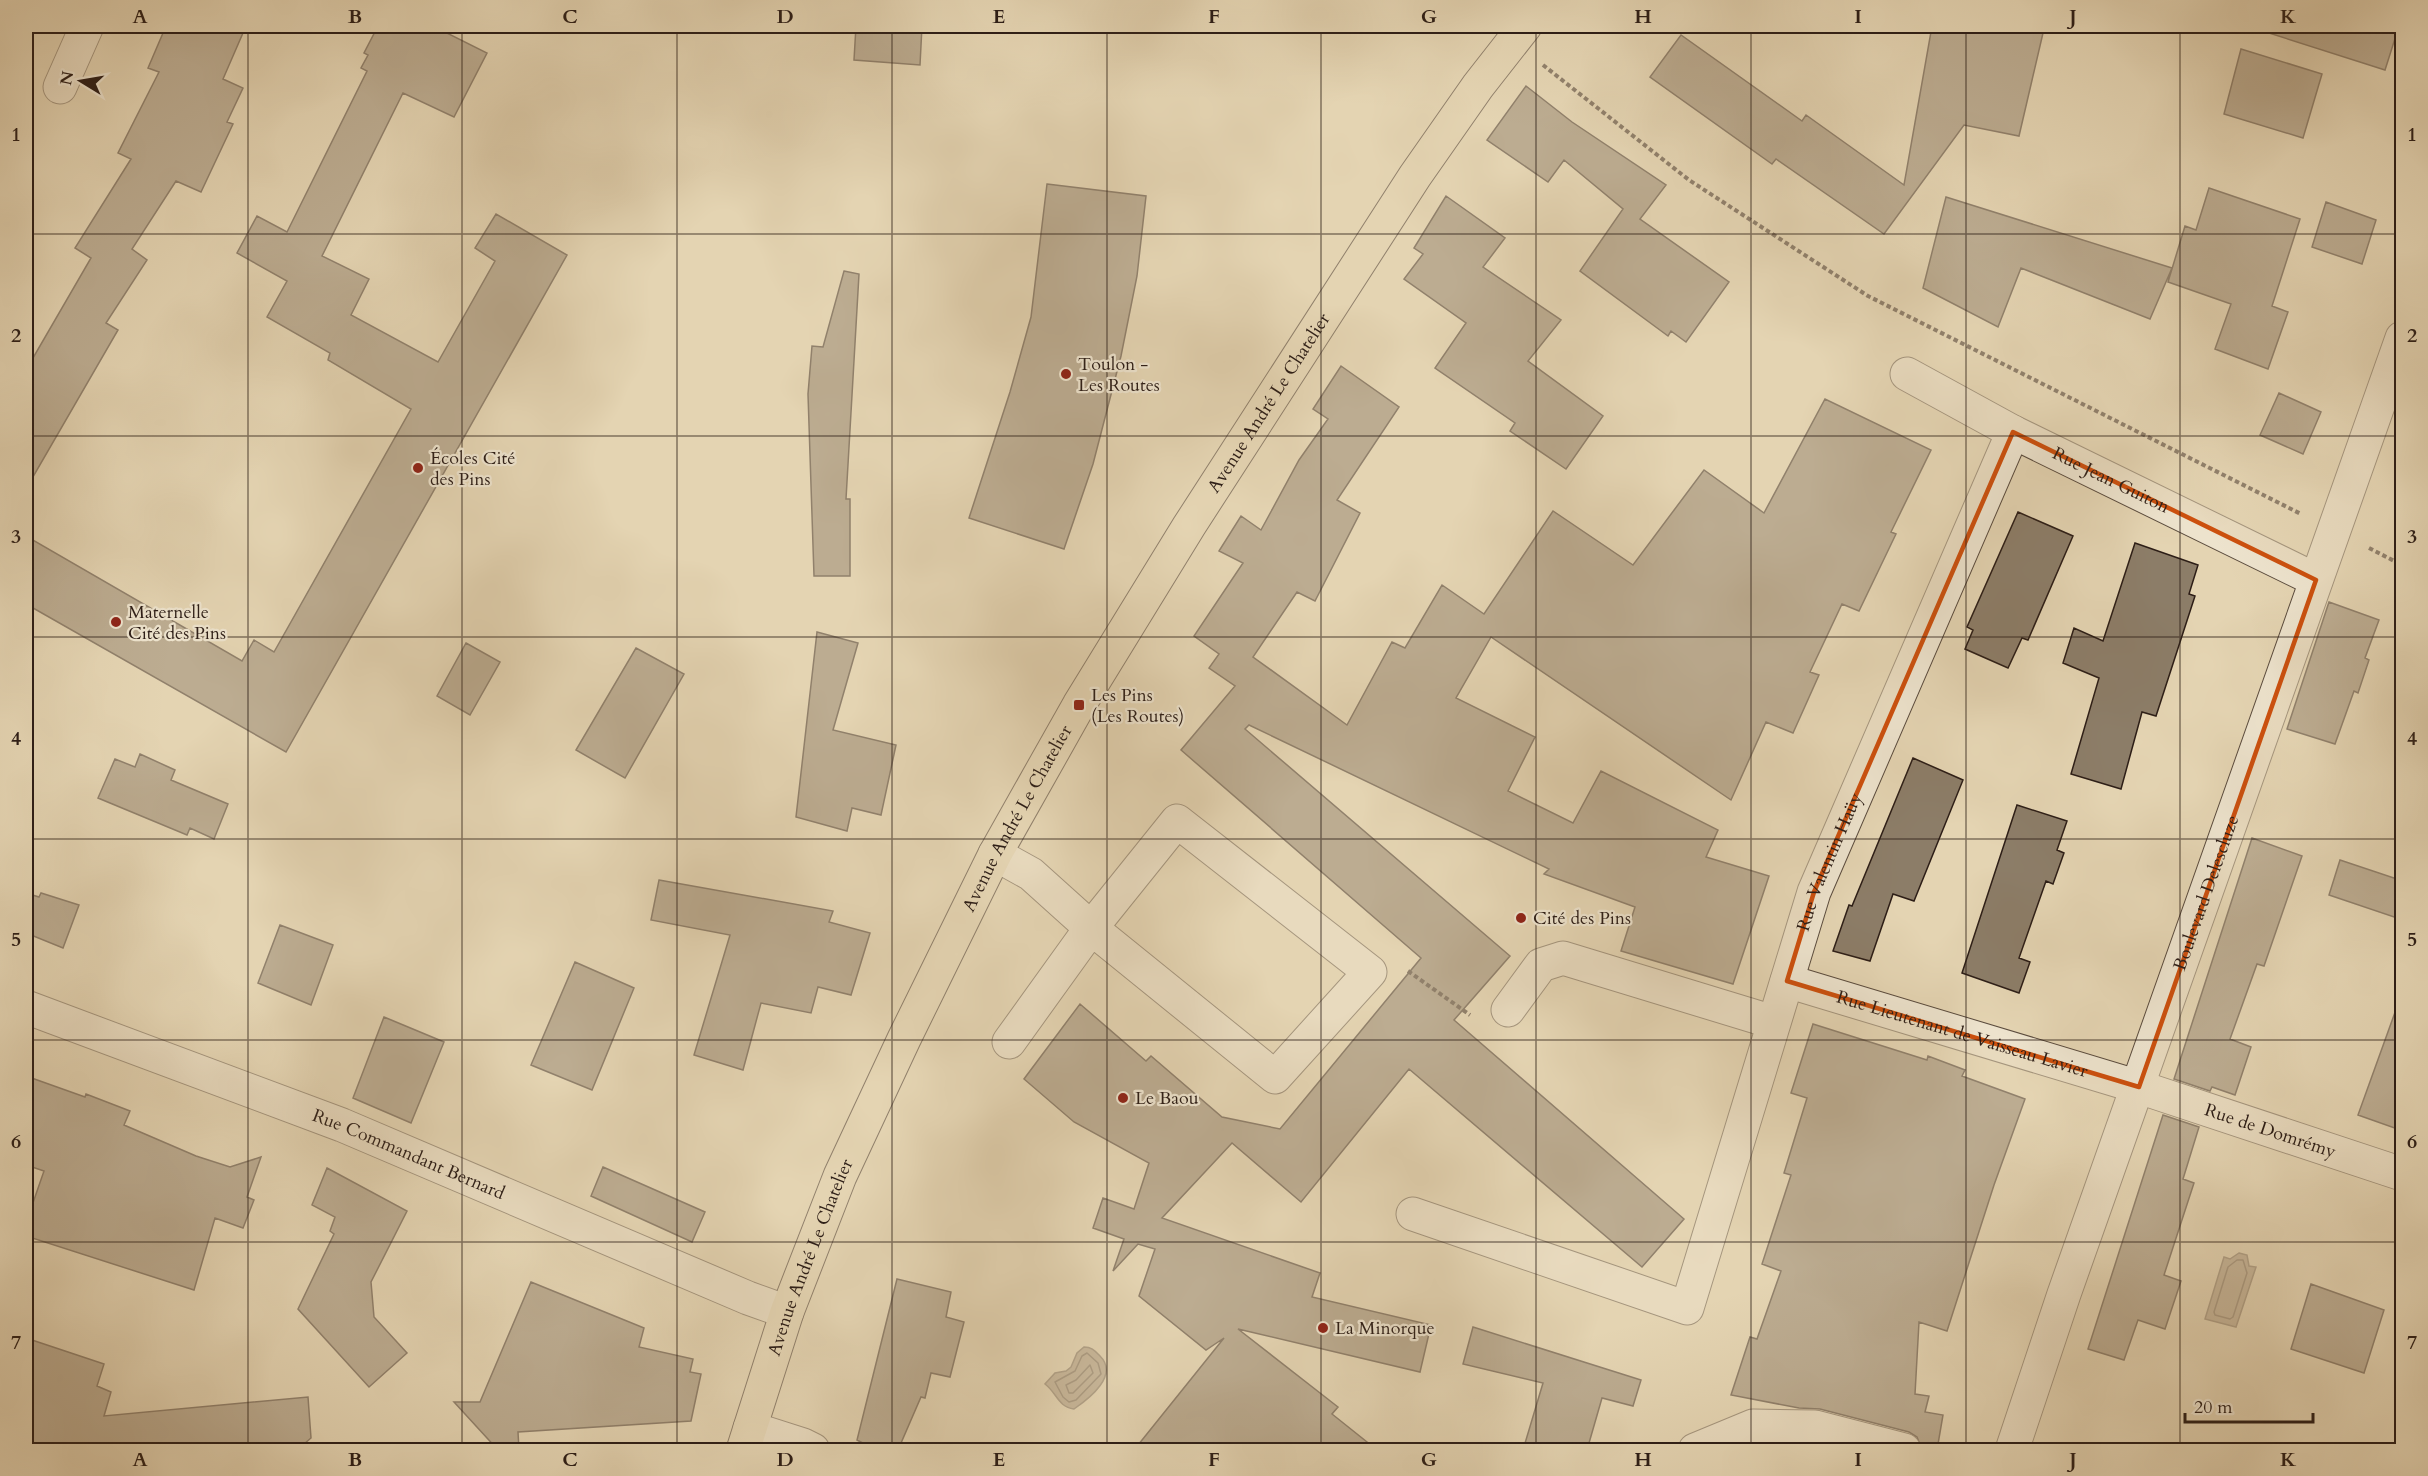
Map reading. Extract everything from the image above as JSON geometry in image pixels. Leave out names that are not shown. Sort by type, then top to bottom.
[{"type":"main road","name":"Avenue André Le Chatelier","points":[[747,1439],[788,1312],[840,1176],[904,1039],[996,854],[1079,705],[1189,526],[1415,176],[1514,30]]},
{"type":"street","points":[[60,87],[87,26]]},
{"type":"street","name":"Boulevard Delescluze","points":[[2012,1450],[2064,1294],[2403,338]]},
{"type":"street","name":"Rue Jean Guiton","points":[[1907,374],[2013,432],[2316,580]]},
{"type":"street","name":"Rue Valentin Haüy","points":[[1413,1214],[1687,1308],[1814,892],[2013,432]]},
{"type":"street","points":[[996,854],[1031,874],[1091,928],[1275,1077],[1370,972],[1177,820],[1091,928],[1009,1042]]},
{"type":"street","points":[[1508,1010],[1541,965],[1563,958],[1773,1022]]},
{"type":"street","name":"Rue Lieutenant de Vaisseau Lavier","points":[[1786,981],[2139,1087]]},
{"type":"street","name":"Rue Commandant Bernard","points":[[26,1007],[342,1125],[748,1298],[788,1312]]},
{"type":"street","name":"Rue de Domrémy","points":[[2139,1087],[2403,1174]]},
{"type":"street","points":[[1695,1450],[1753,1426],[1815,1427],[1904,1450]]},
{"type":"street","points":[[747,1439],[803,1445],[813,1450]]},
{"type":"path","points":[[1514,30],[1551,73],[1689,180],[1868,296],[2304,516]]},
{"type":"path","points":[[2363,545],[2403,565]]},
{"type":"path","points":[[1370,972],[1400,966],[1476,1018],[1508,1010]]},
{"type":"highlighted area","points":[[2013,432],[2316,580],[2139,1087],[1787,981],[1814,892]]},
{"type":"water","points":[[2239,1253],[2247,1255],[2249,1266],[2256,1267],[2236,1327],[2205,1319],[2224,1257],[2230,1259]]},
{"type":"water","points":[[1084,1347],[1095,1351],[1100,1356],[1105,1363],[1106,1371],[1100,1386],[1087,1399],[1074,1409],[1069,1408],[1061,1403],[1045,1384],[1055,1373],[1066,1371],[1071,1367],[1077,1353]]},
{"type":"building","points":[[166,26],[246,26],[223,79],[243,88],[227,122],[233,124],[201,192],[176,181],[132,249],[147,260],[106,323],[118,330],[26,489],[26,370],[91,258],[75,248],[131,159],[118,153],[159,72],[148,68]]},
{"type":"building","points":[[378,26],[433,26],[487,53],[454,117],[403,93],[322,256],[369,279],[351,315],[438,362],[495,261],[475,248],[496,214],[567,255],[286,752],[26,604],[26,536],[242,661],[254,640],[274,652],[411,409],[328,360],[330,353],[267,317],[287,281],[237,253],[257,216],[287,232],[367,71],[361,68],[368,55],[364,53]]},
{"type":"building","points":[[856,26],[922,26],[920,65],[854,60]]},
{"type":"building","points":[[1932,26],[2012,26],[2043,33],[2019,136],[1964,125],[1884,234],[1776,159],[1772,164],[1650,77],[1681,35],[1802,121],[1806,115],[1904,185]]},
{"type":"building","points":[[2270,26],[2399,26],[2385,70],[2269,33]]},
{"type":"building","points":[[2241,49],[2322,74],[2303,138],[2224,114]]},
{"type":"building","points":[[1526,86],[1572,122],[1666,185],[1640,219],[1729,282],[1686,342],[1671,331],[1668,336],[1580,271],[1623,209],[1564,160],[1548,182],[1487,140]]},
{"type":"building","name":"Toulon - Les Routes","points":[[1047,184],[1146,196],[1137,276],[1121,356],[1093,464],[1064,549],[969,518],[1010,392],[1031,317]]},
{"type":"building","points":[[2209,188],[2300,219],[2272,306],[2288,312],[2268,369],[2215,349],[2231,304],[2168,282],[2185,226],[2196,230]]},
{"type":"building","points":[[1446,196],[1505,238],[1483,267],[1561,320],[1528,361],[1603,416],[1566,469],[1510,431],[1515,423],[1435,368],[1466,323],[1404,279],[1423,254],[1414,248]]},
{"type":"building","points":[[1946,197],[2172,268],[2150,319],[2021,268],[1998,327],[1923,288]]},
{"type":"building","points":[[2326,202],[2376,220],[2362,264],[2312,247]]},
{"type":"building","points":[[844,271],[859,274],[846,499],[850,499],[850,576],[814,576],[808,394],[812,346],[823,347]]},
{"type":"building","points":[[1341,366],[1399,407],[1337,500],[1360,513],[1315,601],[1297,592],[1253,657],[1347,725],[1392,642],[1405,648],[1442,585],[1484,614],[1553,511],[1633,565],[1704,470],[1764,513],[1825,399],[1931,450],[1891,532],[1896,534],[1859,611],[1842,604],[1810,672],[1819,675],[1793,733],[1766,722],[1731,800],[1491,637],[1456,698],[1535,737],[1508,791],[1573,823],[1601,771],[1718,830],[1706,857],[1769,876],[1733,984],[1621,951],[1635,907],[1544,874],[1549,869],[1249,725],[1245,729],[1510,956],[1454,1020],[1684,1219],[1642,1267],[1409,1069],[1301,1202],[1232,1143],[1162,1218],[1320,1273],[1312,1297],[1431,1325],[1420,1372],[1238,1329],[1338,1407],[1332,1414],[1377,1450],[1134,1450],[1224,1338],[1206,1350],[1139,1296],[1155,1249],[1138,1244],[1113,1271],[1124,1239],[1093,1228],[1103,1198],[1134,1209],[1149,1163],[1074,1122],[1024,1079],[1080,1004],[1146,1061],[1151,1056],[1222,1117],[1280,1129],[1421,958],[1181,750],[1235,686],[1209,668],[1219,654],[1194,636],[1243,563],[1219,551],[1241,516],[1261,530],[1299,460],[1328,419],[1313,409]]},
{"type":"building","points":[[2279,393],[2321,412],[2303,454],[2260,435]]},
{"type":"building","points":[[2018,512],[2073,536],[2028,640],[2022,638],[2008,668],[1965,649],[1973,630],[1967,627]]},
{"type":"building","points":[[2135,543],[2198,565],[2189,594],[2195,596],[2156,716],[2142,712],[2121,789],[2071,774],[2099,678],[2063,663],[2074,628],[2103,641]]},
{"type":"building","points":[[2329,602],[2379,620],[2365,658],[2369,660],[2358,693],[2354,691],[2335,744],[2287,729]]},
{"type":"building","points":[[817,632],[858,643],[833,730],[896,745],[881,815],[852,808],[847,831],[796,817]]},
{"type":"building","points":[[466,643],[500,662],[470,715],[437,696]]},
{"type":"building","points":[[636,648],[684,674],[625,778],[576,750]]},
{"type":"building","points":[[140,754],[175,770],[171,780],[228,804],[214,839],[190,828],[187,835],[98,798],[115,759],[135,767]]},
{"type":"building","points":[[1913,758],[1963,780],[1914,901],[1893,894],[1870,961],[1833,951],[1849,905],[1852,906]]},
{"type":"building","points":[[2017,805],[2067,821],[2057,850],[2064,853],[2053,884],[2046,881],[2019,958],[2030,962],[2019,993],[1962,973]]},
{"type":"building","points":[[2252,838],[2302,856],[2264,966],[2257,964],[2230,1039],[2251,1047],[2235,1095],[2212,1087],[2210,1091],[2174,1079]]},
{"type":"building","points":[[2340,860],[2403,881],[2403,920],[2329,895]]},
{"type":"building","points":[[659,880],[833,911],[829,922],[870,933],[851,995],[818,987],[811,1013],[761,1003],[743,1070],[694,1055],[730,935],[651,920]]},
{"type":"building","points":[[26,893],[39,897],[41,893],[79,905],[63,948],[26,933]]},
{"type":"building","points":[[280,925],[333,945],[311,1005],[258,983]]},
{"type":"building","points":[[575,962],[634,988],[592,1090],[531,1065]]},
{"type":"building","points":[[2398,1004],[2403,1005],[2403,1131],[2358,1115]]},
{"type":"building","points":[[384,1017],[444,1042],[411,1123],[353,1098]]},
{"type":"building","points":[[1813,1024],[1927,1060],[1928,1056],[1965,1070],[1962,1076],[2025,1099],[1994,1185],[1947,1331],[1919,1322],[1915,1394],[1929,1396],[1925,1412],[1943,1415],[1937,1450],[1922,1450],[1917,1437],[1909,1432],[1820,1409],[1799,1408],[1731,1395],[1750,1337],[1757,1339],[1781,1271],[1762,1264],[1791,1175],[1784,1173],[1807,1098],[1791,1093]]},
{"type":"building","points":[[26,1076],[85,1097],[86,1094],[130,1111],[124,1125],[196,1156],[230,1167],[261,1157],[247,1197],[254,1200],[243,1228],[215,1218],[194,1290],[26,1236],[26,1223],[44,1171],[26,1165]]},
{"type":"building","points":[[2163,1115],[2199,1127],[2183,1179],[2194,1183],[2164,1275],[2181,1281],[2165,1329],[2138,1320],[2124,1360],[2088,1349]]},
{"type":"building","points":[[603,1167],[705,1212],[692,1242],[591,1196]]},
{"type":"building","points":[[327,1168],[407,1211],[371,1282],[374,1317],[407,1353],[369,1387],[298,1309],[334,1234],[330,1231],[335,1217],[312,1205]]},
{"type":"building","points":[[897,1279],[951,1292],[946,1317],[964,1322],[950,1377],[931,1373],[925,1398],[921,1397],[898,1450],[876,1450],[857,1440]]},
{"type":"building","points":[[531,1282],[644,1328],[639,1347],[693,1359],[690,1372],[701,1374],[691,1421],[518,1432],[519,1450],[498,1450],[454,1402],[480,1402]]},
{"type":"building","points":[[2311,1284],[2384,1310],[2364,1373],[2291,1349]]},
{"type":"building","points":[[1473,1327],[1641,1380],[1633,1406],[1602,1398],[1587,1450],[1523,1450],[1543,1383],[1463,1364]]},
{"type":"building","points":[[26,1338],[104,1364],[97,1386],[111,1392],[104,1416],[308,1397],[311,1438],[297,1450],[185,1448],[184,1450],[26,1450]]},
{"type":"building","points":[[1757,1445],[1812,1446],[1831,1450],[1743,1450]]},
{"type":"place","name":"Toulon - Les Routes","points":[[1066,374]]},
{"type":"place","name":"Écoles Cité des Pins","points":[[418,468]]},
{"type":"place","name":"Maternelle Cité des Pins","points":[[116,622]]},
{"type":"place","name":"Les Pins (Les Routes)","points":[[1079,705]]},
{"type":"place","name":"Cité des Pins","points":[[1521,918]]},
{"type":"place","name":"Le Baou","points":[[1123,1098]]},
{"type":"place","name":"La Minorque","points":[[1323,1328]]}]
